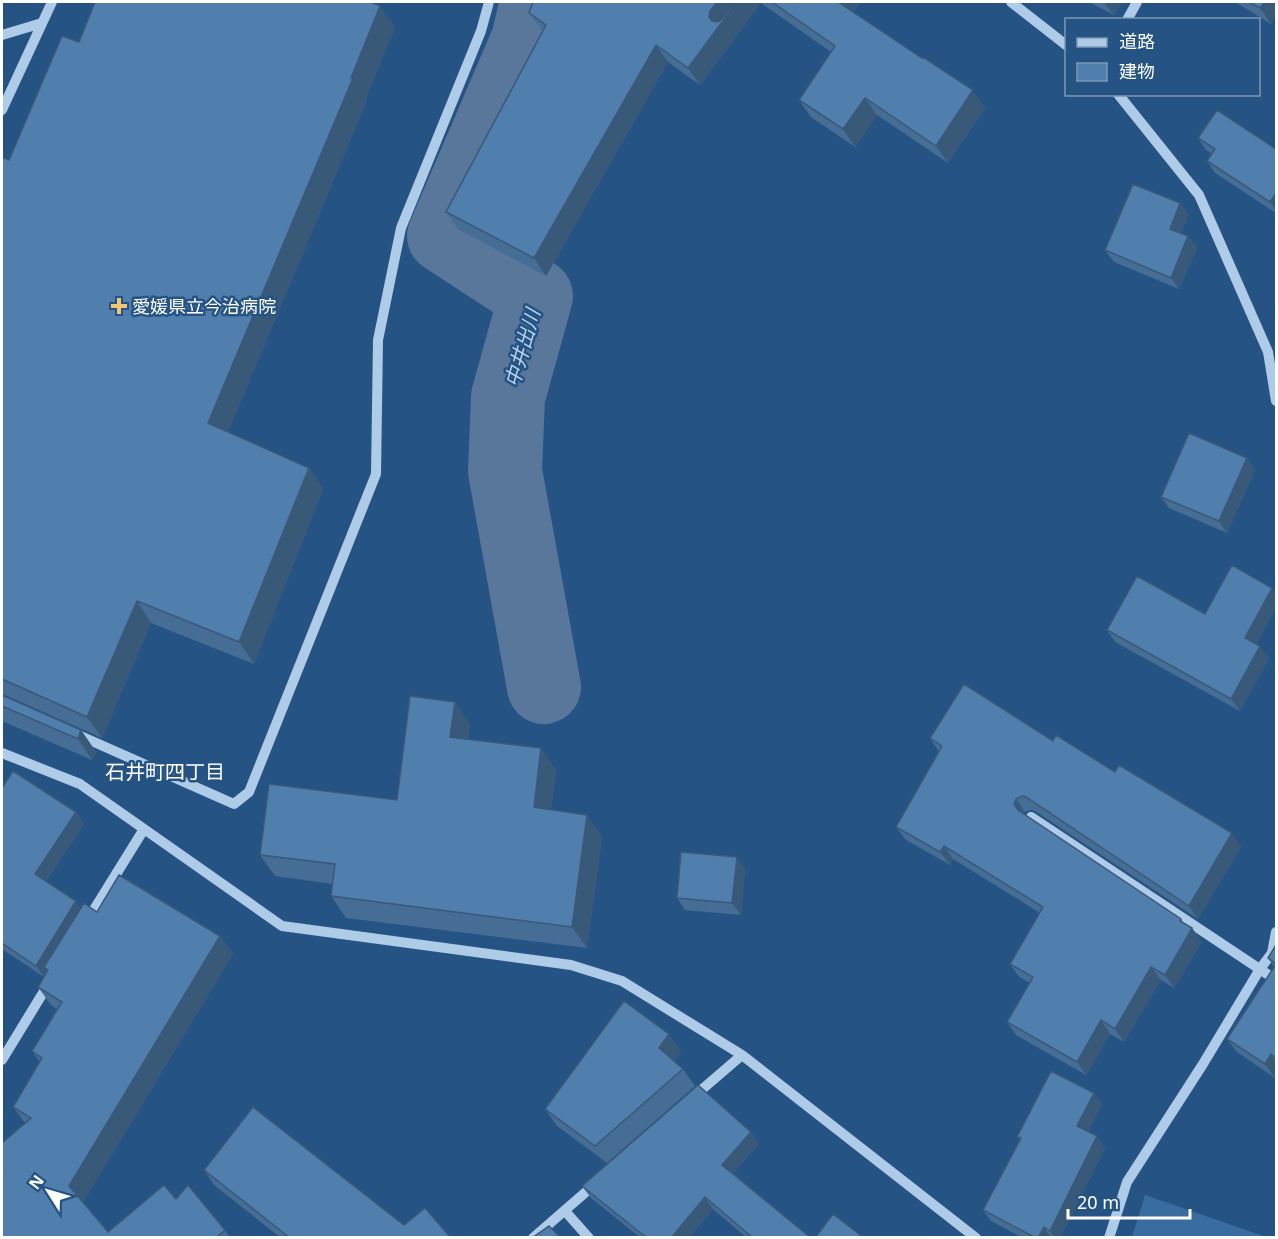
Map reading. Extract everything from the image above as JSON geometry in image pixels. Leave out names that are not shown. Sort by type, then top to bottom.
[{"type":"street","points":[[2,110],[52,2]]},
{"type":"street","points":[[65,730],[234,804],[249,792],[376,474],[378,340],[401,228],[481,31],[489,2]]},
{"type":"street","points":[[1011,2],[1065,44]]},
{"type":"street","points":[[1127,18],[1137,2]]},
{"type":"street","points":[[2,35],[42,23]]},
{"type":"street","points":[[1120,96],[1199,195],[1268,352],[1276,401]]},
{"type":"street","points":[[2,753],[80,784],[282,927],[571,965],[622,981],[742,1054],[976,1238]]},
{"type":"street","points":[[1030,817],[1276,980]]},
{"type":"street","points":[[82,929],[144,829]]},
{"type":"street","points":[[1109,1238],[1126,1182],[1272,952],[1276,932]]},
{"type":"street","points":[[2,1060],[57,969]]},
{"type":"street","points":[[680,1109],[742,1054]]},
{"type":"street","points":[[533,1238],[600,1179]]},
{"type":"street","points":[[565,1211],[589,1238]]},
{"type":"shaded area","points":[[1145,1195],[1266,1237],[1132,1237]]},
{"type":"building","points":[[95,2],[371,2],[380,6],[351,78],[353,78],[208,423],[309,468],[239,642],[137,601],[87,717],[2,679],[2,157],[9,160],[62,36],[79,42]]},
{"type":"building","points":[[533,2],[717,2],[710,11],[709,17],[712,21],[718,22],[737,2],[688,68],[656,45],[534,258],[446,212],[546,25],[529,13]]},
{"type":"building","points":[[772,2],[838,2],[973,90],[936,146],[865,98],[843,129],[799,100],[835,46]]},
{"type":"building","points":[[1249,2],[1265,2],[1260,8]]},
{"type":"building","points":[[1217,110],[1276,149],[1276,193],[1270,202],[1207,161],[1215,149],[1198,138]]},
{"type":"building","points":[[1133,184],[1180,203],[1170,229],[1188,236],[1171,278],[1105,250]]},
{"type":"building","points":[[1189,433],[1247,458],[1219,521],[1161,497]]},
{"type":"building","points":[[1232,565],[1272,588],[1245,638],[1260,646],[1231,699],[1107,630],[1137,576],[1205,614]]},
{"type":"building","points":[[964,684],[1053,741],[1056,735],[1115,772],[1119,765],[1232,833],[1189,906],[1026,797],[1016,799],[1014,804],[1018,810],[1192,928],[1165,975],[1151,967],[1115,1029],[1101,1020],[1077,1062],[1007,1022],[1033,977],[1010,964],[1043,907],[944,846],[940,852],[896,827],[942,746],[930,738]]},
{"type":"building","points":[[2,695],[81,730],[78,739],[2,706]]},
{"type":"building","points":[[410,696],[455,702],[450,737],[541,748],[534,807],[587,815],[572,927],[331,896],[335,864],[260,855],[269,784],[397,800]]},
{"type":"building","points":[[13,771],[76,812],[35,874],[76,901],[36,966],[2,943],[2,788]]},
{"type":"building","points":[[681,852],[737,857],[732,903],[677,898]]},
{"type":"building","points":[[119,875],[220,936],[69,1186],[108,1232],[164,1185],[176,1199],[188,1185],[225,1230],[216,1238],[2,1238],[2,1143],[31,1118],[13,1107],[42,1058],[32,1051],[62,1002],[38,987],[48,970],[44,967],[84,903],[97,912]]},
{"type":"building","points":[[1276,945],[1276,964],[1268,958]]},
{"type":"building","points":[[1276,964],[1276,1058],[1271,1054],[1265,1064],[1227,1039]]},
{"type":"building","points":[[624,1001],[669,1034],[659,1048],[683,1069],[595,1146],[545,1109]]},
{"type":"building","points":[[1051,1071],[1094,1093],[1077,1126],[1097,1136],[1050,1231],[1044,1227],[1036,1238],[983,1210],[1021,1138],[1017,1137]]},
{"type":"building","points":[[698,1085],[751,1132],[722,1165],[811,1238],[753,1238],[705,1197],[671,1238],[647,1238],[582,1186]]},
{"type":"building","points":[[253,1107],[404,1225],[425,1208],[451,1238],[290,1238],[204,1170]]},
{"type":"building","points":[[833,1214],[864,1238],[815,1238]]},
{"type":"building","points":[[549,1226],[561,1238],[532,1238]]},
{"type":"waterway","name":"中井出川","points":[[537,2],[528,40],[444,236],[536,296],[508,397],[505,471],[544,687]]},
{"type":"place","name":"愛媛県立今治病院","points":[[119,306]]},
{"type":"district","name":"石井町四丁目","points":[[165,771]]}]
